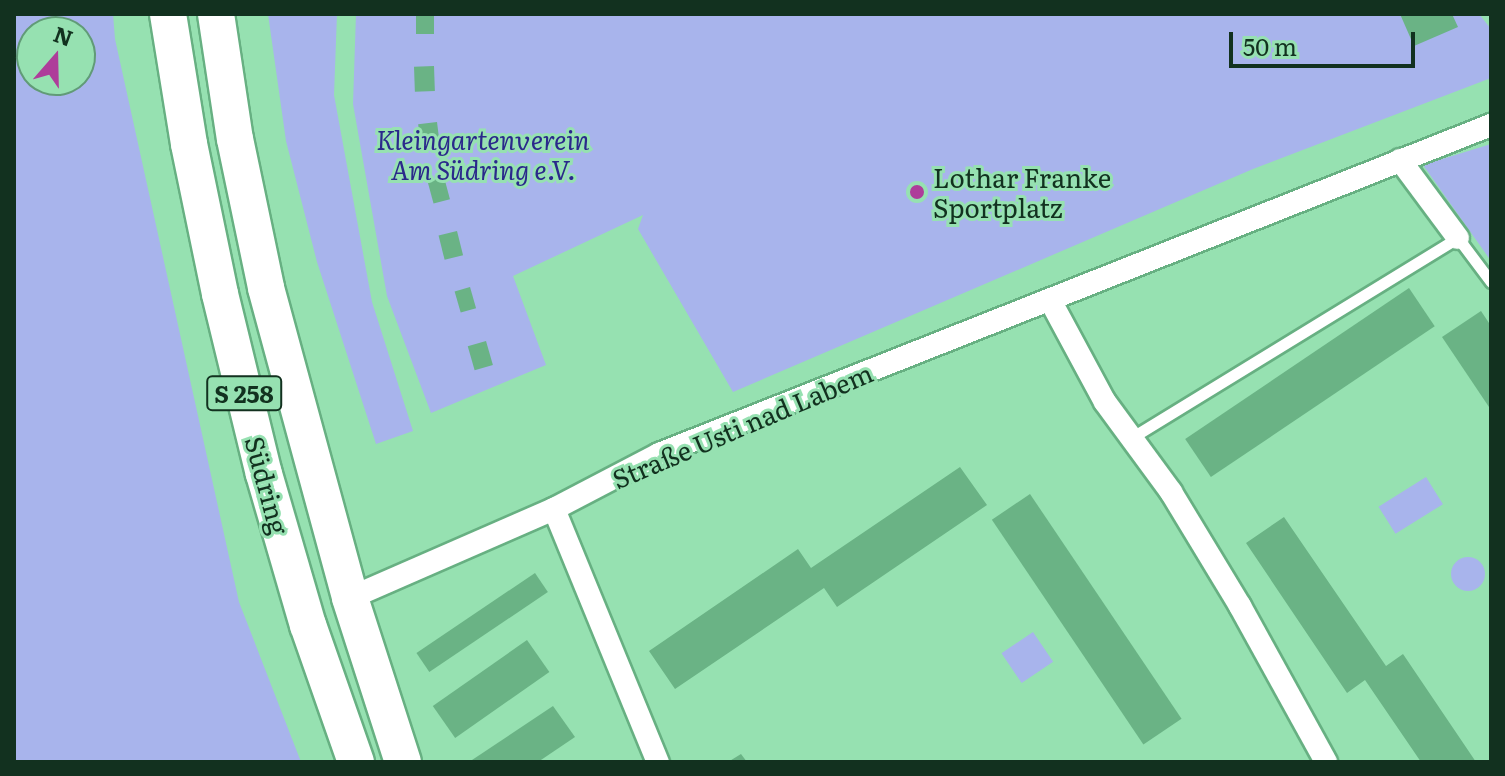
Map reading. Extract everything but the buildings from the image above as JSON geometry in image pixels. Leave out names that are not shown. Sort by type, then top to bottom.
[{"type":"main road","name":"Südring","points":[[168,14],[189,144],[220,294],[260,459],[308,625],[356,762]]},
{"type":"main road","name":"Südring","points":[[216,14],[235,139],[266,288],[350,598],[403,762]]},
{"type":"street","name":"Straße Usti nad Labem","points":[[350,598],[554,509],[659,454],[1491,125]]},
{"type":"street","points":[[1400,160],[1458,238]]},
{"type":"street","points":[[1050,300],[1105,402],[1171,492],[1240,606],[1326,762]]},
{"type":"street","points":[[554,509],[658,762]]},
{"type":"lane","points":[[1131,438],[1458,238],[1491,282]]},
{"type":"green space","points":[[14,14],[113,14],[115,39],[239,602],[301,762],[14,762]]},
{"type":"green space","points":[[268,14],[337,14],[334,95],[372,302],[413,431],[376,444],[317,262],[286,141]]},
{"type":"green space","name":"Lothar Franke Sportplatz","points":[[356,14],[1479,14],[1491,29],[1491,78],[1253,169],[733,392],[638,229],[643,215],[513,276],[546,365],[431,413],[387,296],[353,104]]},
{"type":"green space","points":[[1491,144],[1491,261],[1423,165]]},
{"type":"green space","points":[[1426,477],[1443,504],[1395,534],[1379,507]]},
{"type":"green space","points":[[1468,557],[1480,562],[1485,574],[1480,586],[1468,591],[1456,586],[1451,574],[1456,562]]},
{"type":"green space","points":[[1033,632],[1053,662],[1022,683],[1001,653]]},
{"type":"place","name":"Lothar Franke Sportplatz","points":[[917,192]]},
{"type":"park label","name":"Kleingartenverein Am Südring e.V.","points":[[483,154]]}]
